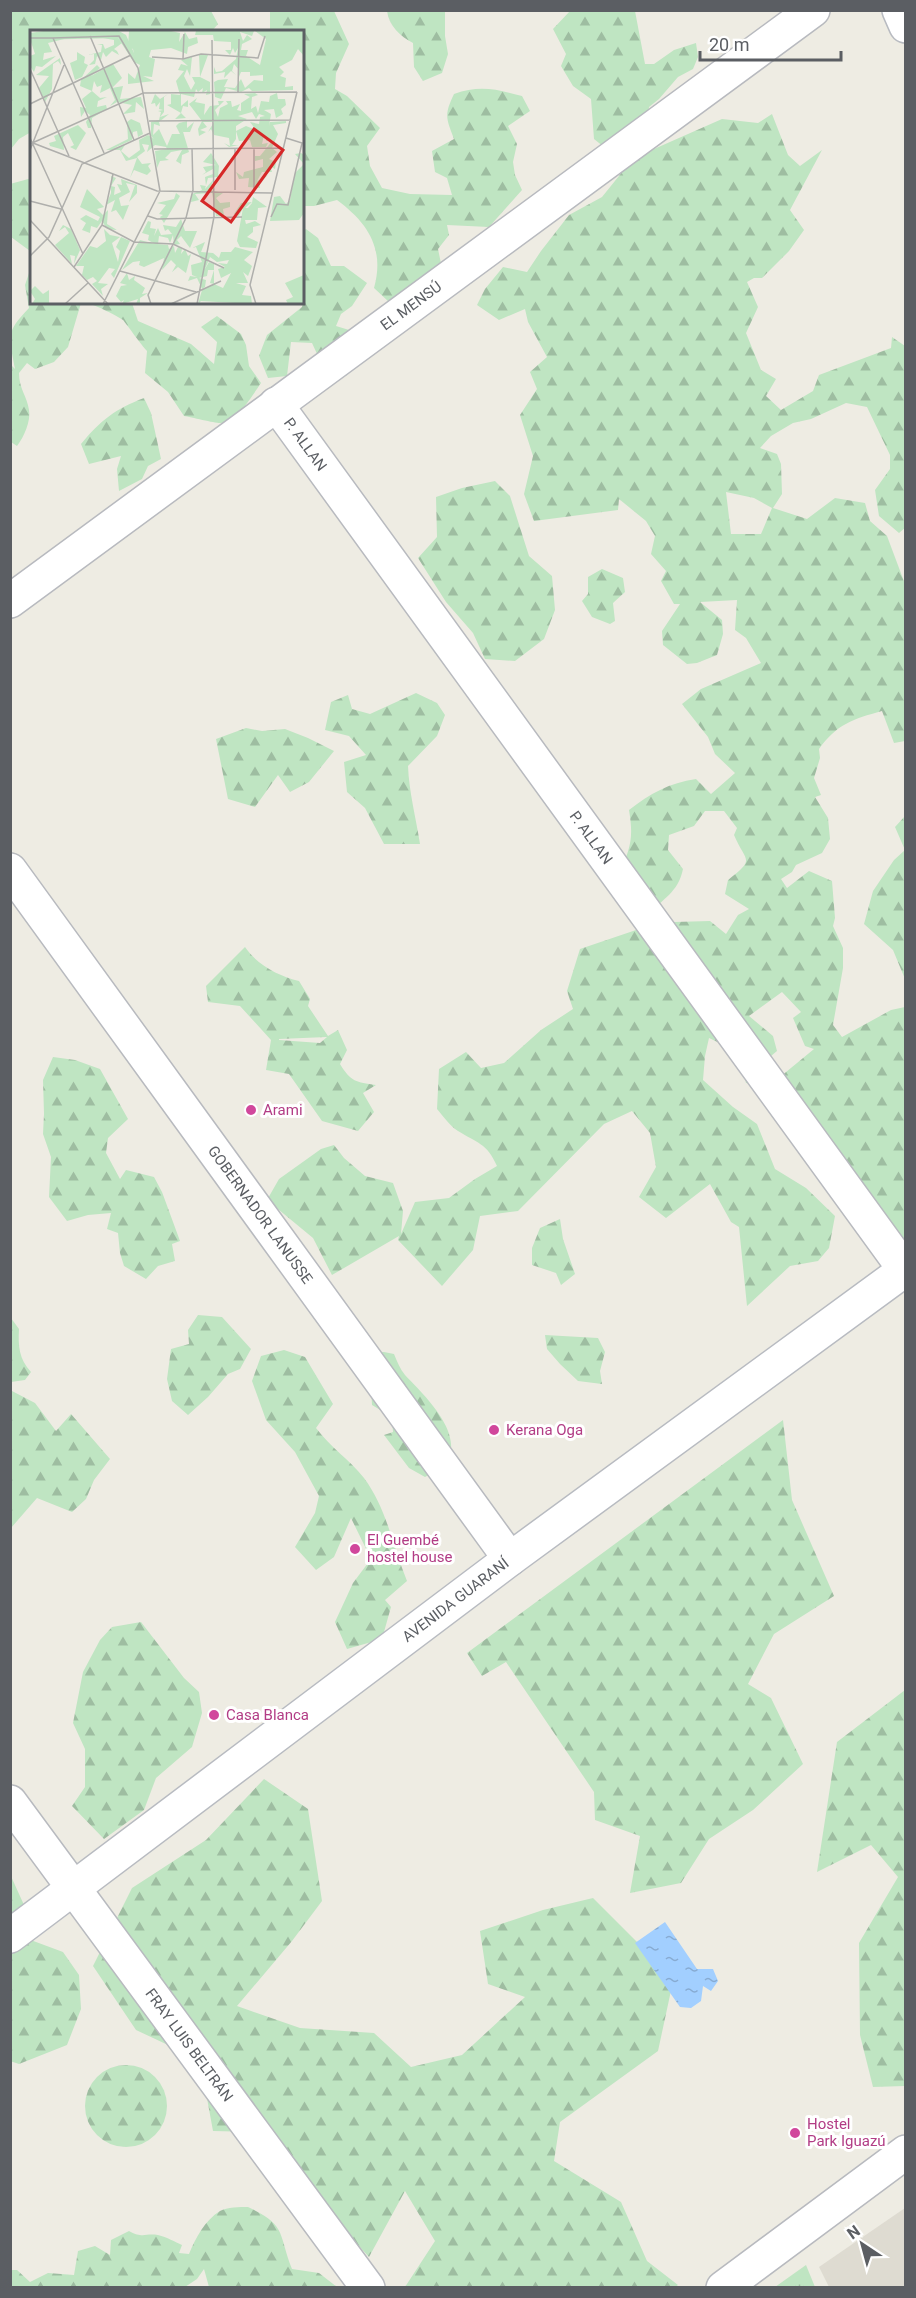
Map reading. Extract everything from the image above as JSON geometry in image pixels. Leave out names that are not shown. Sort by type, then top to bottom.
[{"type":"street","name":"EL MENSÚ","points":[[10,601],[813,10]]},
{"type":"street","points":[[899,10],[906,26]]},
{"type":"street","name":"P. ALLAN","points":[[276,404],[905,1270]]},
{"type":"street","name":"GOBERNADOR LANUSSE","points":[[10,870],[510,1560]]},
{"type":"street","name":"AVENIDA GUARANÍ","points":[[10,1936],[510,1560],[905,1270]]},
{"type":"street","name":"FRAY LUIS BELTRÁN","points":[[10,1802],[368,2288]]},
{"type":"street","points":[[723,2288],[906,2152]]},
{"type":"shaded area","points":[[905,2208],[905,2287],[829,2287],[819,2267]]},
{"type":"green space","points":[[11,10],[211,11],[218,24],[213,30],[30,30],[30,133],[19,139],[11,149]]},
{"type":"green space","points":[[270,11],[334,11],[349,44],[336,73],[335,89],[347,96],[380,128],[367,146],[370,166],[382,188],[410,194],[452,195],[447,178],[435,172],[432,151],[454,139],[447,116],[454,94],[488,89],[522,96],[530,111],[508,126],[517,144],[513,162],[515,175],[522,190],[489,227],[447,225],[449,235],[438,249],[443,273],[389,302],[374,288],[377,274],[375,249],[371,238],[357,218],[337,200],[304,206],[304,30],[270,30]]},
{"type":"green space","points":[[387,11],[445,11],[448,54],[442,73],[423,81],[414,67],[413,43],[396,30]]},
{"type":"green space","points":[[570,11],[635,11],[645,64],[654,64],[674,50],[696,43],[698,57],[693,69],[678,77],[649,107],[647,132],[604,147],[594,139],[591,99],[573,86],[561,66],[566,54],[553,29]]},
{"type":"green space","points":[[772,114],[788,155],[800,166],[822,150],[790,210],[804,230],[789,251],[762,278],[754,278],[747,282],[758,307],[746,333],[761,370],[776,379],[766,396],[781,410],[813,391],[819,375],[891,348],[892,337],[905,346],[906,527],[899,533],[879,516],[875,490],[890,469],[890,455],[867,407],[846,403],[811,419],[793,423],[771,436],[760,448],[777,454],[781,464],[782,494],[773,508],[807,519],[835,498],[865,503],[870,521],[887,536],[905,584],[905,741],[894,743],[882,711],[846,724],[832,734],[819,749],[820,758],[814,778],[821,795],[815,797],[828,818],[830,839],[822,853],[796,865],[792,872],[781,879],[787,888],[809,871],[832,881],[835,918],[833,926],[843,948],[843,968],[833,1025],[842,1037],[891,1010],[905,1007],[905,1243],[780,1077],[814,1049],[805,1046],[793,1018],[801,1012],[782,992],[749,1016],[773,1036],[777,1051],[765,1061],[761,1085],[746,1083],[735,1054],[709,1038],[703,1080],[733,1107],[757,1124],[775,1169],[806,1188],[835,1216],[829,1248],[818,1261],[790,1266],[747,1306],[739,1227],[731,1222],[710,1184],[666,1218],[639,1197],[656,1167],[650,1133],[632,1111],[604,1124],[518,1211],[480,1216],[473,1250],[442,1286],[398,1240],[399,1236],[332,1275],[313,1238],[267,1200],[279,1179],[321,1149],[334,1145],[344,1158],[365,1176],[393,1183],[403,1211],[401,1234],[415,1202],[449,1198],[497,1166],[485,1148],[455,1129],[437,1109],[439,1069],[466,1052],[481,1068],[504,1063],[541,1030],[573,1009],[567,991],[580,949],[639,929],[660,918],[674,922],[710,921],[726,934],[738,915],[749,909],[725,894],[728,880],[742,868],[746,860],[734,835],[737,828],[724,811],[705,811],[694,826],[669,835],[668,850],[683,869],[681,877],[674,890],[648,915],[619,875],[630,844],[629,810],[661,790],[677,783],[696,779],[711,794],[735,773],[715,754],[708,737],[682,704],[701,689],[761,663],[746,638],[735,630],[737,600],[700,602],[722,620],[723,634],[717,655],[697,663],[687,664],[663,645],[662,631],[680,604],[674,604],[661,581],[666,571],[651,554],[655,536],[646,521],[619,499],[618,510],[534,521],[524,494],[533,456],[520,415],[537,389],[530,372],[547,357],[528,322],[525,309],[499,320],[477,305],[485,289],[503,267],[527,272],[569,215],[602,197],[627,166],[654,149],[722,119],[758,123]],"holes":[[[726,492],[754,498],[772,508],[761,534],[731,534]]]},
{"type":"green space","points":[[30,179],[30,251],[11,237],[10,184]]},
{"type":"green space","points":[[306,229],[318,238],[331,266],[344,266],[367,283],[352,306],[341,314],[336,326],[359,333],[363,351],[346,376],[318,356],[312,343],[291,342],[287,376],[268,378],[259,356],[267,335],[304,304],[304,230]]},
{"type":"green space","points":[[30,270],[30,304],[81,304],[68,347],[54,362],[35,369],[27,363],[19,373],[20,384],[28,405],[29,419],[17,446],[11,442],[11,365],[15,369],[10,341],[12,329],[29,308],[25,285]]},
{"type":"green space","points":[[90,304],[132,304],[138,321],[191,344],[214,364],[217,342],[201,327],[217,316],[241,334],[246,345],[249,366],[261,383],[244,407],[227,421],[219,423],[184,416],[168,392],[145,373],[147,351],[123,320]]},
{"type":"green space","points":[[144,398],[151,413],[161,459],[148,466],[142,479],[119,491],[117,469],[121,456],[89,464],[81,444],[109,416]]},
{"type":"green space","points":[[495,481],[510,496],[529,556],[552,576],[555,610],[544,639],[515,661],[485,659],[473,633],[446,602],[418,558],[437,537],[436,497],[462,488]]},
{"type":"green space","points":[[602,569],[623,578],[625,592],[613,603],[615,621],[610,624],[592,617],[582,601],[588,594],[588,577]]},
{"type":"green space","points":[[416,693],[437,703],[445,715],[437,736],[408,766],[420,844],[384,844],[365,808],[347,792],[344,762],[366,755],[349,736],[325,730],[331,702],[348,695],[352,709],[370,714]]},
{"type":"green space","points":[[246,728],[262,731],[285,729],[334,751],[309,782],[290,792],[278,775],[255,807],[228,799],[216,739]]},
{"type":"green space","points":[[905,816],[905,850],[895,827]]},
{"type":"green space","points":[[905,850],[905,979],[893,950],[864,924],[873,891],[894,860]]},
{"type":"green space","points":[[245,947],[269,969],[299,981],[310,999],[308,1006],[328,1036],[338,1030],[347,1050],[340,1064],[344,1070],[355,1080],[376,1085],[363,1093],[374,1112],[358,1131],[322,1121],[289,1074],[266,1070],[271,1040],[240,1006],[208,1002],[206,986]],"holes":[[[327,1037],[320,1043],[279,1040],[279,1039]]]},
{"type":"green space","points":[[53,1057],[75,1060],[100,1069],[128,1119],[108,1138],[106,1153],[120,1179],[126,1170],[154,1177],[162,1192],[180,1241],[172,1244],[175,1261],[158,1266],[146,1279],[124,1266],[118,1233],[107,1229],[111,1213],[88,1215],[67,1221],[49,1197],[51,1157],[43,1134],[43,1080]]},
{"type":"green space","points":[[560,1219],[563,1239],[575,1274],[561,1285],[556,1273],[532,1265],[532,1248],[540,1228]]},
{"type":"green space","points":[[198,1315],[222,1317],[251,1349],[240,1369],[228,1374],[188,1415],[172,1401],[167,1379],[171,1349],[189,1344],[188,1330]]},
{"type":"green space","points":[[11,1318],[19,1329],[20,1352],[31,1372],[25,1380],[11,1382]]},
{"type":"green space","points":[[545,1335],[598,1338],[605,1352],[600,1371],[602,1384],[578,1381],[547,1349]]},
{"type":"green space","points":[[284,1350],[305,1357],[333,1404],[316,1428],[358,1471],[372,1490],[384,1515],[407,1581],[385,1600],[391,1607],[382,1639],[347,1649],[335,1622],[353,1583],[371,1559],[351,1518],[334,1557],[316,1570],[295,1547],[315,1513],[319,1496],[295,1452],[266,1420],[252,1381],[261,1356]]},
{"type":"green space","points":[[369,1353],[394,1354],[403,1373],[439,1414],[450,1438],[451,1450],[448,1462],[441,1469],[425,1477],[409,1468],[384,1435],[393,1432],[392,1417],[372,1405]]},
{"type":"green space","points":[[12,1391],[35,1403],[56,1431],[71,1414],[110,1459],[94,1480],[86,1499],[72,1512],[37,1498],[11,1528]]},
{"type":"green space","points":[[783,1420],[792,1500],[834,1596],[774,1634],[748,1684],[771,1698],[803,1764],[753,1810],[709,1839],[681,1883],[630,1893],[640,1836],[595,1820],[594,1792],[506,1662],[482,1676],[467,1653]]},
{"type":"green space","points":[[141,1622],[184,1678],[199,1692],[202,1713],[192,1747],[156,1778],[144,1810],[104,1839],[72,1806],[85,1787],[85,1749],[73,1723],[83,1672],[100,1640],[112,1627]]},
{"type":"green space","points":[[905,1690],[905,2086],[873,2087],[860,2035],[859,1943],[898,1877],[871,1845],[817,1872],[837,1742]]},
{"type":"green space","points":[[264,1779],[308,1809],[322,1901],[292,1941],[237,2006],[300,2028],[374,2033],[411,2067],[462,2055],[525,1997],[488,1984],[480,1931],[543,1910],[593,1898],[638,1943],[672,1986],[658,2051],[560,2122],[554,2161],[621,2202],[647,2261],[678,2285],[674,2288],[405,2287],[435,2241],[405,2191],[369,2257],[254,2132],[213,2131],[200,2060],[136,2030],[93,1966],[132,1888],[206,1840]]},
{"type":"green space","points":[[10,1874],[24,1905],[28,1939],[63,1952],[79,1975],[81,2009],[67,2045],[19,2064],[10,2061]]},
{"type":"green space","points":[[126,2065],[142,2068],[155,2077],[164,2090],[167,2106],[164,2122],[155,2135],[142,2144],[126,2147],[110,2144],[97,2135],[88,2122],[85,2106],[88,2090],[97,2077],[110,2068]]},
{"type":"green space","points":[[248,2207],[261,2213],[275,2225],[282,2238],[292,2269],[319,2273],[337,2287],[209,2287],[204,2269],[197,2279],[185,2287],[11,2287],[11,2270],[17,2270],[30,2282],[48,2273],[74,2275],[78,2251],[95,2246],[110,2255],[111,2240],[129,2231],[138,2235],[165,2237],[182,2245],[179,2253],[189,2254],[201,2230],[220,2211]]},
{"type":"green space","points":[[806,2265],[815,2287],[775,2287]]},
{"type":"water","points":[[665,1922],[697,1969],[713,1969],[718,1981],[711,1991],[703,1986],[701,2001],[691,2008],[680,2007],[635,1943]]},
{"type":"place","name":"Arami","points":[[251,1110]]},
{"type":"place","name":"Kerana Oga","points":[[494,1430]]},
{"type":"place","name":"El Guembé hostel house","points":[[355,1549]]},
{"type":"place","name":"Casa Blanca","points":[[214,1715]]},
{"type":"place","name":"Hostel Park Iguazú","points":[[795,2133]]}]
